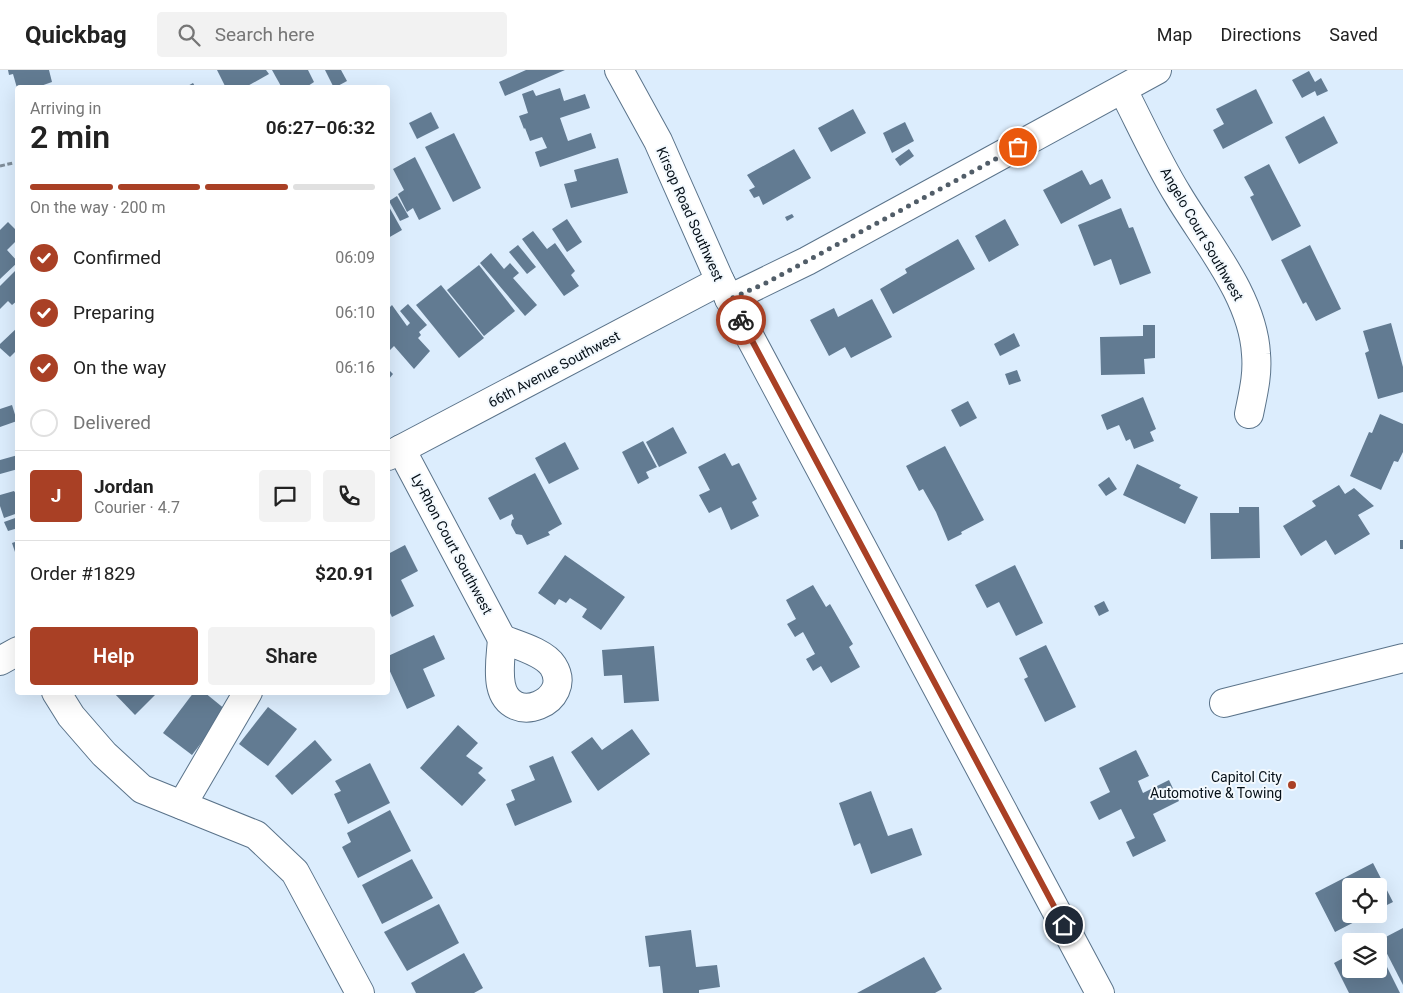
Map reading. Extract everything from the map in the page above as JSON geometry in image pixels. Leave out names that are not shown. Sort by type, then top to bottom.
[{"type":"street","name":"Kirsop Road Southwest","points":[[619,70],[658,141],[725,290],[1100,993]]},
{"type":"street","name":"66th Avenue Southwest","points":[[394,452],[725,290],[766,283],[1157,70]]},
{"type":"street","name":"Angelo Court Southwest","points":[[1123,90],[1177,194],[1225,270],[1250,320],[1256,362],[1256,381],[1249,414]]},
{"type":"street","name":"Ly-Rhon Court Southwest","points":[[394,452],[502,638]]},
{"type":"street","points":[[0,660],[15,652]]},
{"type":"street","points":[[1224,703],[1403,658]]},
{"type":"street","points":[[58,695],[71,716],[104,754],[142,789],[256,835],[295,872],[360,993]]},
{"type":"street","points":[[182,805],[246,695]]},
{"type":"path","points":[[0,166],[13,163]]},
{"type":"building","points":[[8,70],[49,70],[52,82],[44,85],[16,85],[13,74],[9,75]]},
{"type":"building","points":[[217,70],[266,70],[269,74],[249,85],[224,85]]},
{"type":"building","points":[[272,70],[308,70],[314,82],[310,85],[280,85]]},
{"type":"building","points":[[325,70],[341,70],[347,81],[340,85],[332,85]]},
{"type":"building","points":[[526,70],[565,70],[505,96],[499,82]]},
{"type":"building","points":[[1309,71],[1315,82],[1321,78],[1328,91],[1317,96],[1315,91],[1302,98],[1292,80]]},
{"type":"building","points":[[560,88],[564,101],[585,94],[590,108],[560,118],[568,141],[591,133],[596,148],[540,167],[535,152],[547,148],[542,137],[530,141],[524,129],[519,116],[528,113],[522,94],[533,90],[536,96]]},
{"type":"building","points":[[1256,89],[1273,123],[1223,149],[1213,130],[1224,124],[1216,109]]},
{"type":"building","points":[[853,109],[866,133],[831,152],[818,128]]},
{"type":"building","points":[[431,112],[439,128],[417,139],[409,123]]},
{"type":"building","points":[[1324,116],[1338,143],[1299,164],[1285,137]]},
{"type":"building","points":[[905,122],[914,141],[892,153],[883,133]]},
{"type":"building","points":[[454,133],[481,188],[453,202],[425,147]]},
{"type":"building","points":[[794,149],[811,178],[763,205],[759,196],[754,198],[749,190],[755,187],[747,175]]},
{"type":"building","points":[[909,149],[914,156],[900,166],[895,159]]},
{"type":"building","points":[[415,157],[441,209],[419,220],[413,208],[407,212],[398,194],[404,190],[393,169]]},
{"type":"building","points":[[618,158],[628,193],[571,208],[564,184],[577,181],[574,170]]},
{"type":"building","points":[[1269,164],[1301,226],[1272,241],[1250,197],[1254,195],[1244,177]]},
{"type":"building","points":[[1082,170],[1090,185],[1102,179],[1111,198],[1061,224],[1043,190]]},
{"type":"building","points":[[397,196],[409,217],[400,221],[390,200]]},
{"type":"building","points":[[1121,208],[1129,228],[1133,227],[1151,273],[1120,285],[1111,259],[1094,266],[1078,225]]},
{"type":"building","points":[[390,209],[402,230],[390,237]]},
{"type":"building","points":[[792,214],[794,217],[787,221],[785,217]]},
{"type":"building","points":[[567,219],[582,242],[567,252],[552,229]]},
{"type":"building","points":[[1005,219],[1019,245],[989,262],[975,236]]},
{"type":"building","points":[[8,222],[15,229],[15,242],[7,250],[15,259],[15,265],[0,279],[0,230]]},
{"type":"building","points":[[533,231],[547,249],[555,243],[575,271],[571,275],[579,286],[564,296],[522,239]]},
{"type":"building","points":[[958,239],[975,269],[893,314],[880,289],[907,273],[905,269]]},
{"type":"building","points":[[518,245],[536,267],[527,274],[509,252]]},
{"type":"building","points":[[1310,245],[1341,309],[1316,321],[1306,302],[1303,304],[1281,260]]},
{"type":"building","points":[[491,253],[504,269],[510,263],[519,273],[513,278],[537,305],[525,316],[480,263]]},
{"type":"building","points":[[479,265],[515,311],[484,336],[447,290]]},
{"type":"building","points":[[15,271],[15,302],[12,305],[8,301],[0,309],[0,286]]},
{"type":"building","points":[[441,285],[484,338],[459,358],[416,305]]},
{"type":"building","points":[[872,299],[892,337],[851,358],[845,347],[829,356],[810,320],[834,308],[838,317]]},
{"type":"building","points":[[408,304],[427,325],[419,332],[421,335],[418,338],[430,351],[414,369],[394,346],[390,350],[390,307],[392,305],[407,326],[410,323],[400,311]]},
{"type":"building","points":[[1391,323],[1403,367],[1403,392],[1378,399],[1365,353],[1369,351],[1363,331]]},
{"type":"building","points":[[1143,325],[1155,325],[1155,358],[1144,359],[1145,374],[1101,375],[1100,337],[1143,336]]},
{"type":"building","points":[[15,330],[15,352],[10,357],[0,348],[0,344]]},
{"type":"building","points":[[1014,333],[1020,346],[1000,356],[994,344]]},
{"type":"building","points":[[1017,370],[1021,381],[1009,385],[1005,374]]},
{"type":"building","points":[[1143,397],[1156,429],[1150,432],[1154,441],[1134,449],[1130,439],[1126,441],[1119,425],[1107,430],[1101,415]]},
{"type":"building","points":[[968,401],[977,418],[960,427],[951,410]]},
{"type":"building","points":[[12,405],[15,422],[0,427],[0,409]]},
{"type":"building","points":[[1380,414],[1403,424],[1403,452],[1398,462],[1394,461],[1381,490],[1350,476],[1369,432],[1372,433]]},
{"type":"building","points":[[673,427],[687,453],[659,467],[646,442]]},
{"type":"building","points":[[643,441],[657,467],[646,472],[649,478],[638,484],[622,452]]},
{"type":"building","points":[[565,442],[579,469],[549,484],[535,458]]},
{"type":"building","points":[[945,446],[984,520],[948,541],[936,512],[923,489],[919,491],[906,466]]},
{"type":"building","points":[[725,453],[732,466],[739,463],[757,499],[752,502],[759,516],[731,530],[721,507],[709,513],[699,495],[710,490],[698,467]]},
{"type":"building","points":[[15,456],[15,470],[0,474],[0,460]]},
{"type":"building","points":[[1137,464],[1181,485],[1179,488],[1198,497],[1185,524],[1123,495]]},
{"type":"building","points":[[535,473],[562,524],[548,532],[550,535],[527,545],[522,535],[516,534],[511,525],[514,519],[512,514],[500,520],[488,498]]},
{"type":"building","points":[[1109,477],[1117,489],[1106,496],[1098,485]]},
{"type":"building","points":[[1339,485],[1345,494],[1354,488],[1374,506],[1358,515],[1370,534],[1335,555],[1326,540],[1301,556],[1283,526],[1316,506],[1312,501]]},
{"type":"building","points":[[14,491],[15,514],[4,518],[0,506],[0,495]]},
{"type":"building","points":[[1239,507],[1259,507],[1260,558],[1211,559],[1210,513],[1239,513]]},
{"type":"building","points":[[15,518],[15,529],[8,531],[4,522]]},
{"type":"building","points":[[1400,540],[1403,540],[1403,549],[1400,549]]},
{"type":"building","points":[[405,545],[418,571],[401,580],[414,606],[392,617],[390,613],[390,553]]},
{"type":"building","points":[[565,555],[625,597],[601,630],[582,617],[587,609],[570,598],[566,603],[559,599],[555,605],[538,593]]},
{"type":"building","points":[[1015,565],[1043,623],[1016,636],[999,602],[987,608],[975,585]]},
{"type":"building","points":[[813,585],[826,607],[830,604],[853,644],[849,647],[860,667],[831,683],[821,666],[813,671],[806,659],[815,654],[803,632],[795,637],[787,624],[796,619],[786,600]]},
{"type":"building","points":[[1104,601],[1109,611],[1099,616],[1094,606]]},
{"type":"building","points":[[434,635],[445,659],[423,669],[435,696],[407,709],[390,671],[390,655]]},
{"type":"building","points":[[1046,645],[1076,707],[1045,722],[1024,679],[1028,677],[1019,658]]},
{"type":"building","points":[[654,646],[659,701],[624,703],[622,675],[604,676],[602,650]]},
{"type":"building","points":[[116,695],[155,695],[135,715]]},
{"type":"building","points":[[192,695],[208,695],[226,710],[192,755],[163,733]]},
{"type":"building","points":[[268,707],[297,729],[268,766],[239,744]]},
{"type":"building","points":[[458,725],[478,743],[466,756],[483,768],[478,773],[486,780],[462,806],[420,768]]},
{"type":"building","points":[[632,729],[650,754],[598,791],[571,752],[592,737],[602,750]]},
{"type":"building","points":[[315,740],[332,760],[292,795],[275,776]]},
{"type":"building","points":[[1136,750],[1149,776],[1138,781],[1143,793],[1169,780],[1179,801],[1153,814],[1166,841],[1133,857],[1126,842],[1135,838],[1121,809],[1099,820],[1090,802],[1110,792],[1099,768]]},
{"type":"building","points":[[553,756],[572,802],[515,826],[506,804],[515,800],[511,790],[535,780],[529,766]]},
{"type":"building","points":[[370,763],[390,803],[348,824],[334,794],[341,791],[335,781]]},
{"type":"building","points":[[871,791],[888,836],[912,828],[922,855],[871,874],[860,843],[854,846],[839,803]]},
{"type":"building","points":[[390,810],[411,851],[358,878],[342,847],[351,842],[347,833]]},
{"type":"building","points":[[412,859],[433,898],[382,924],[362,885]]},
{"type":"building","points":[[1373,863],[1381,878],[1344,878]]},
{"type":"building","points":[[1342,879],[1342,923],[1352,923],[1335,932],[1315,893]]},
{"type":"building","points":[[1387,890],[1393,902],[1387,905]]},
{"type":"building","points":[[439,904],[459,943],[407,971],[384,932]]},
{"type":"building","points":[[1403,928],[1403,985],[1387,954],[1387,936]]},
{"type":"building","points":[[691,930],[696,967],[717,965],[720,987],[699,990],[699,993],[663,993],[660,966],[649,967],[645,936]]},
{"type":"building","points":[[464,953],[483,988],[474,993],[416,993],[411,983]]},
{"type":"building","points":[[924,957],[942,989],[935,993],[857,993]]},
{"type":"building","points":[[1342,959],[1342,978],[1387,978],[1387,967],[1400,993],[1349,993],[1334,963]]},
{"type":"way so far","points":[[741,320],[730,299],[766,283],[1018,147]]},
{"type":"place","name":"Capitol City Automotive & Towing","points":[[1292,785]]},
{"type":"route","points":[[741,320],[1064,925]]}]
